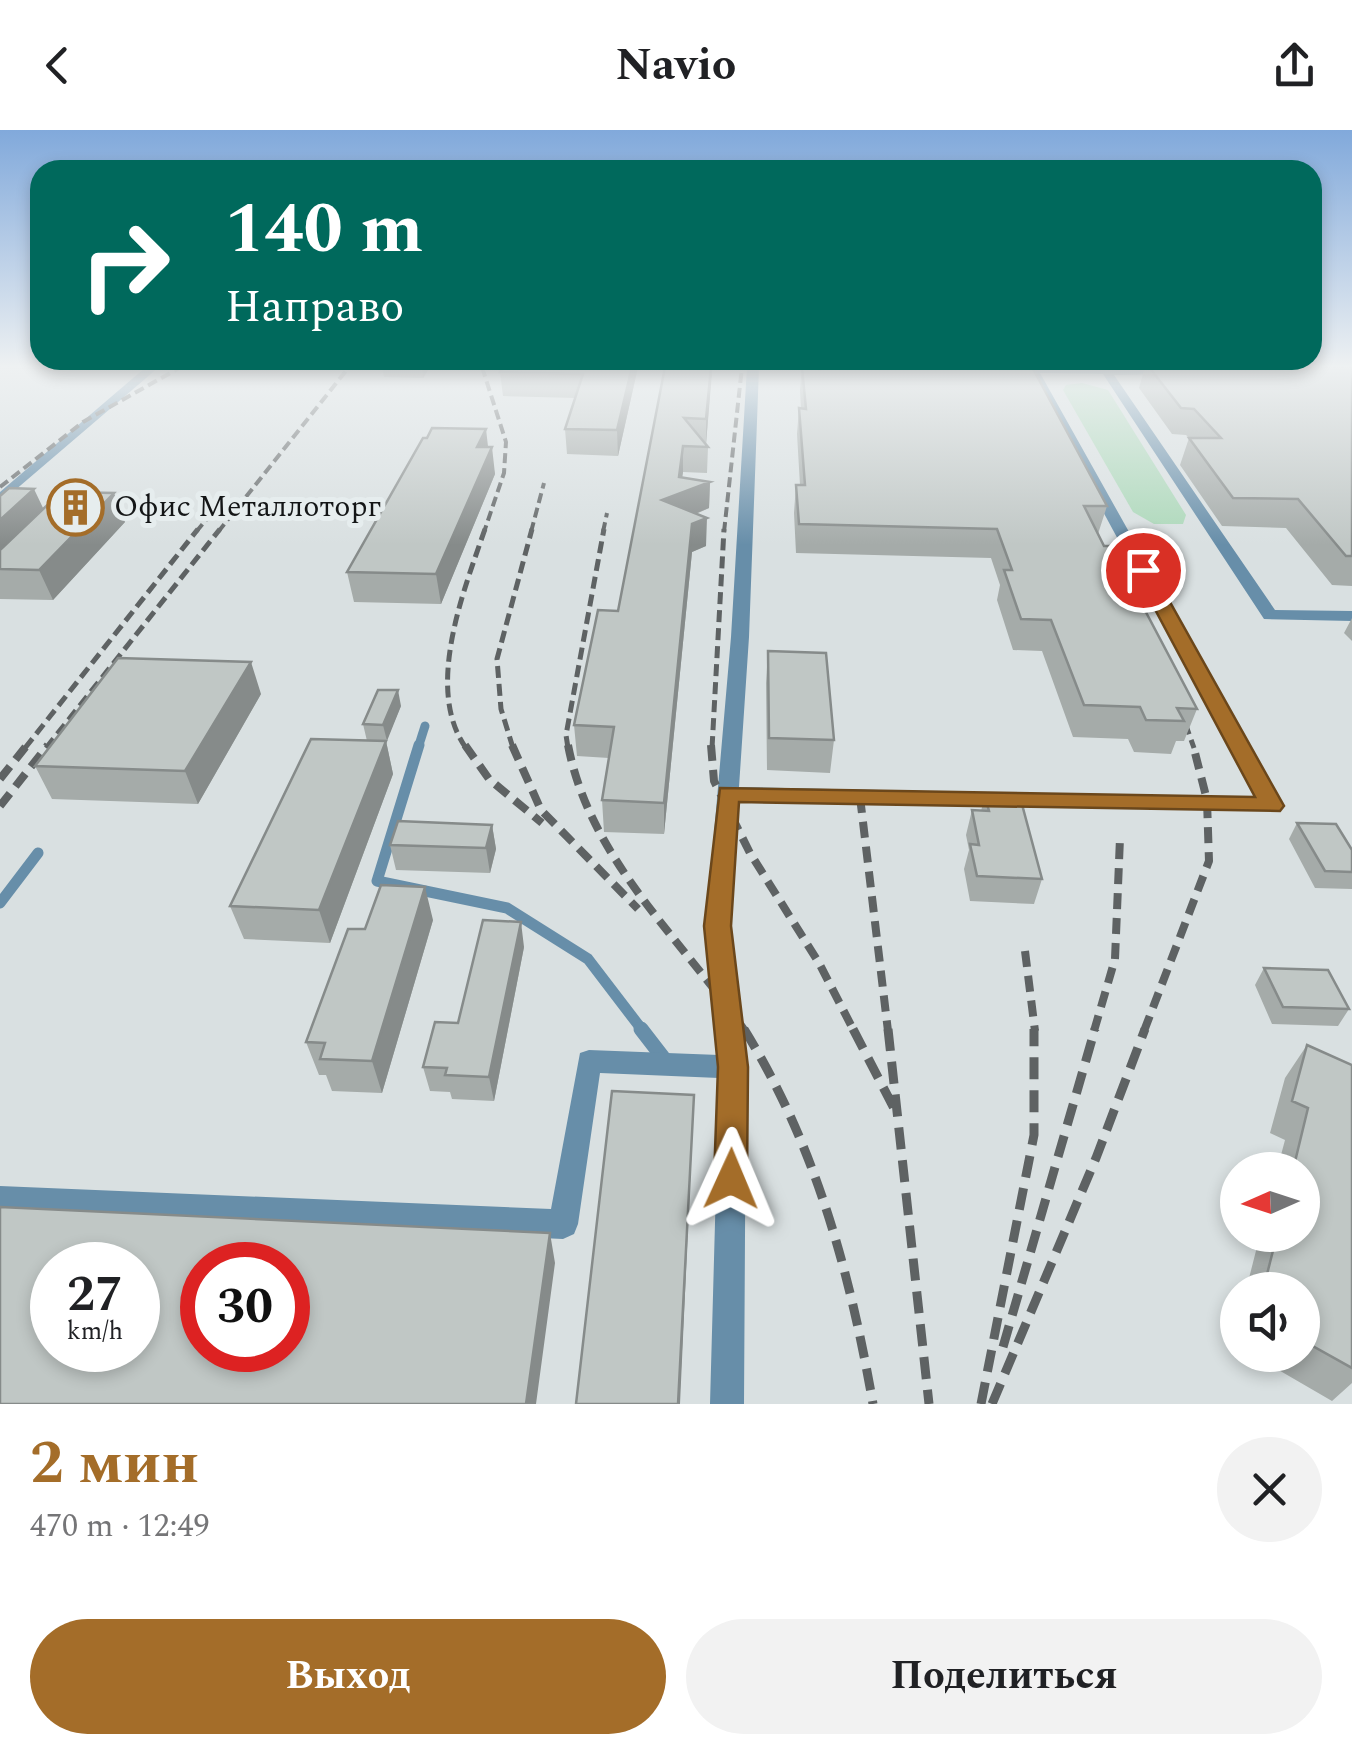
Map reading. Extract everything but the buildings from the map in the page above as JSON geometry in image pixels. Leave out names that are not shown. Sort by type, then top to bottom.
[{"type":"street","points":[[0,499],[84,426]]},
{"type":"street","points":[[727,1404],[733,1067],[718,926],[740,638],[749,426]]},
{"type":"street","points":[[728,794],[1272,806],[1057,426]]},
{"type":"street","points":[[1143,426],[1270,615],[1352,616]]},
{"type":"street","points":[[0,1200],[563,1224],[589,1061],[733,1067]]},
{"type":"lane","points":[[425,726],[377,881],[506,908],[588,960],[669,1064]]},
{"type":"lane","points":[[0,903],[38,854]]},
{"type":"green space","points":[[1084,426],[1131,426],[1186,515],[1183,524],[1154,524],[1133,512]]},
{"type":"railway","points":[[0,487],[77,426]]},
{"type":"railway","points":[[218,532],[302,426]]},
{"type":"railway","points":[[484,532],[504,473],[506,442],[501,426]]},
{"type":"railway","points":[[724,532],[736,426]]},
{"type":"railway","points":[[531,532],[544,483]]},
{"type":"railway","points":[[603,532],[607,513]]},
{"type":"railway","points":[[196,532],[206,520]]},
{"type":"railway","points":[[25,748],[198,529]]},
{"type":"railway","points":[[46,748],[220,529]]},
{"type":"railway","points":[[466,748],[454,724],[448,697],[448,669],[459,610],[485,529]]},
{"type":"railway","points":[[512,746],[501,709],[497,659],[532,529]]},
{"type":"railway","points":[[568,748],[566,735],[604,529]]},
{"type":"railway","points":[[712,748],[724,529]]},
{"type":"railway","points":[[1179,706],[1193,746]]},
{"type":"railway","points":[[0,779],[27,745]]},
{"type":"railway","points":[[0,806],[48,745]]},
{"type":"railway","points":[[465,745],[489,779],[542,823]]},
{"type":"railway","points":[[568,745],[579,786],[617,862],[745,1031]]},
{"type":"railway","points":[[711,745],[714,781],[750,853],[819,963],[854,1031]]},
{"type":"railway","points":[[512,746],[541,810],[638,909]]},
{"type":"railway","points":[[1144,1031],[1209,861],[1207,800],[1193,746]]},
{"type":"railway","points":[[860,797],[888,1031]]},
{"type":"railway","points":[[1094,1031],[1115,959],[1120,838]]},
{"type":"railway","points":[[1025,951],[1035,1031]]},
{"type":"railway","points":[[744,1029],[810,1163],[841,1258],[873,1404]]},
{"type":"railway","points":[[853,1029],[897,1115]]},
{"type":"railway","points":[[888,1029],[897,1115]]},
{"type":"railway","points":[[981,1404],[1034,1135],[1034,1029]]},
{"type":"railway","points":[[1003,1347],[1095,1029]]},
{"type":"railway","points":[[992,1404],[1096,1158],[1145,1029]]},
{"type":"railway","points":[[897,1115],[929,1404]]},
{"type":"place","name":"Офис Металлоторг","points":[[75,507]]},
{"type":"route","points":[[731,1179],[733,1067],[718,926],[728,794],[1272,806],[1143,570]]}]
